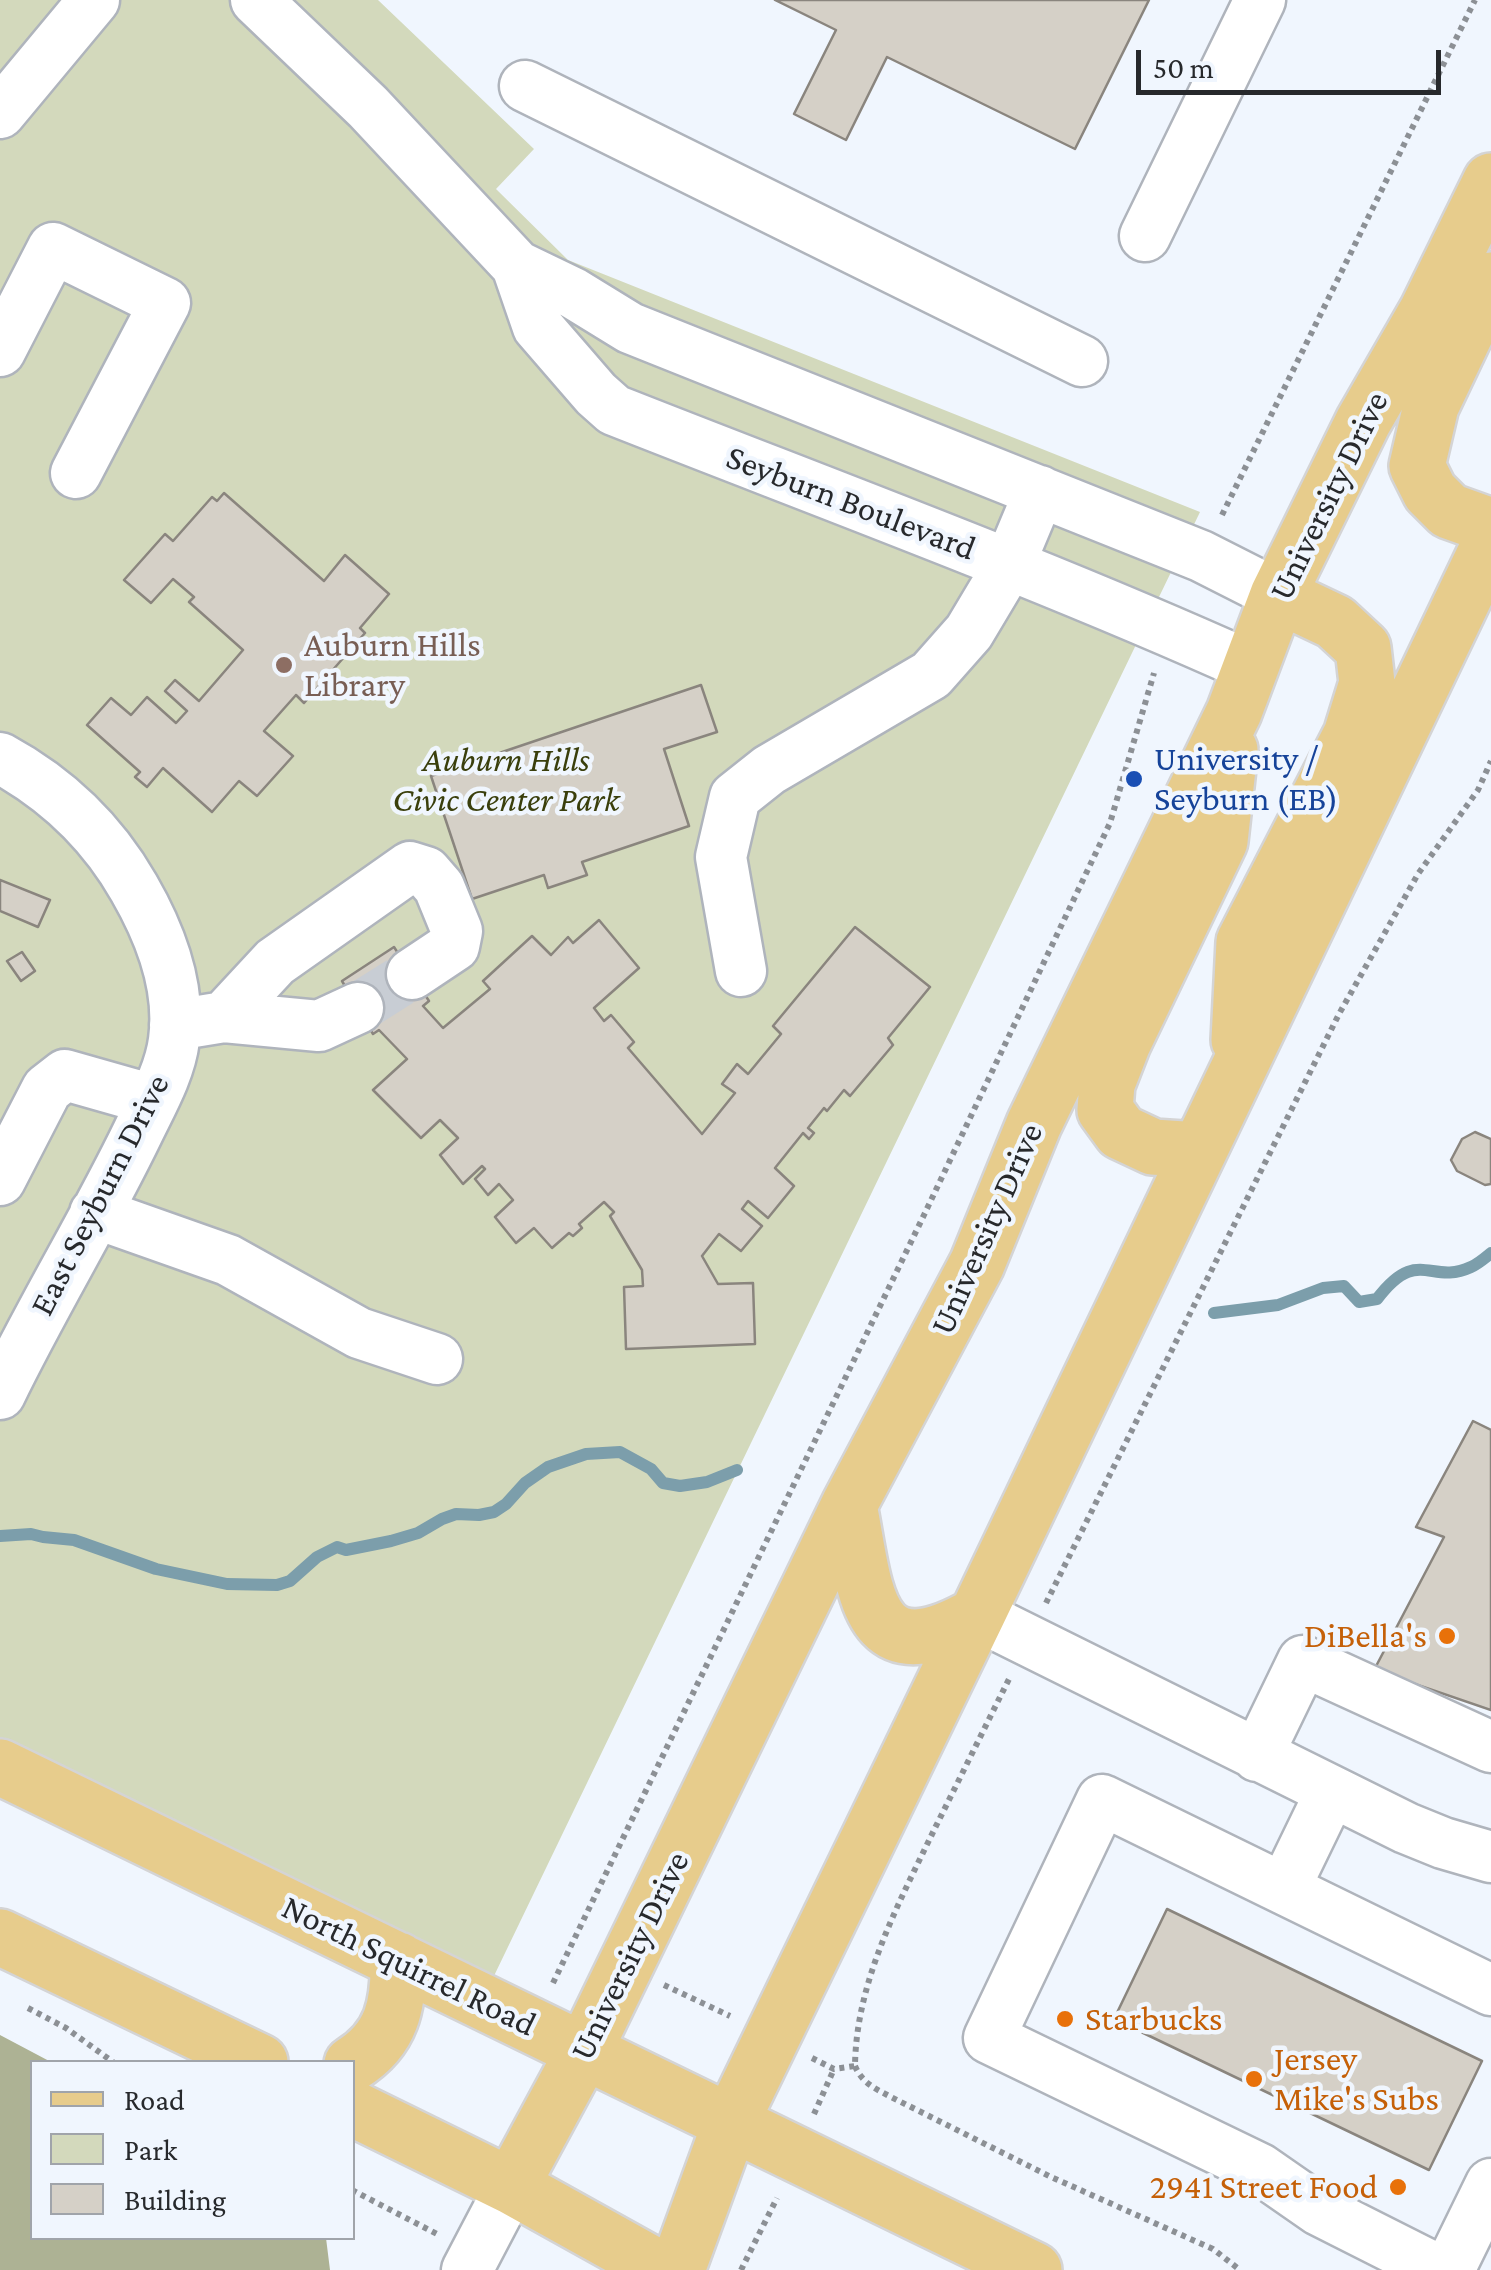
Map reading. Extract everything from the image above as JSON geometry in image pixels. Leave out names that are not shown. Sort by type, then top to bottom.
[{"type":"main road","name":"University Drive","points":[[511,2186],[584,2051],[850,1506],[977,1264],[1034,1124],[1242,689],[1278,595],[1362,422],[1427,311],[1491,181]]},
{"type":"main road","points":[[1491,280],[1431,406],[1417,466],[1430,492],[1449,511],[1491,526]]},
{"type":"main road","points":[[676,2270],[731,2122],[1491,541]]},
{"type":"main road","points":[[1237,1068],[1244,942],[1351,734],[1367,683],[1362,648],[1335,622],[1278,595]]},
{"type":"main road","points":[[1198,1150],[1153,1146],[1122,1132],[1105,1110],[1107,1084],[1220,842],[1242,689]]},
{"type":"main road","points":[[850,1506],[869,1602],[882,1624],[900,1636],[920,1638],[939,1634],[976,1616]]},
{"type":"main road","name":"North Squirrel Road","points":[[0,1766],[1034,2270]]},
{"type":"main road","points":[[0,1937],[256,2060]]},
{"type":"main road","points":[[355,2062],[383,2036],[394,2012],[398,1960]]},
{"type":"main road","points":[[355,2109],[511,2186],[662,2270]]},
{"type":"street","points":[[2,106],[94,0]]},
{"type":"street","name":"Seyburn Boulevard","points":[[256,0],[368,107],[517,266],[573,293],[630,328],[1202,556],[1278,595]]},
{"type":"street","points":[[1144,236],[1260,0]]},
{"type":"street","points":[[525,86],[1082,361]]},
{"type":"street","points":[[0,351],[53,248],[164,303],[76,473]]},
{"type":"street","name":"Seyburn Boulevard","points":[[517,266],[538,327],[614,410],[1167,629],[1242,689]]},
{"type":"street","points":[[741,971],[721,857],[736,796],[769,770],[931,675],[970,632],[1010,565],[1040,491]]},
{"type":"street","name":"East Seyburn Drive","points":[[0,758],[63,800],[112,852],[146,909],[159,942],[174,997],[175,1025],[174,1044],[153,1100],[122,1165],[95,1212],[15,1325],[0,1394]]},
{"type":"street","points":[[224,1016],[274,962],[410,867],[426,872],[439,887],[457,931],[454,946],[412,974]]},
{"type":"street","points":[[175,1025],[224,1016],[319,1026],[358,1008]]},
{"type":"street","points":[[0,1180],[47,1089],[65,1075],[153,1100]]},
{"type":"street","points":[[95,1212],[228,1260],[359,1333],[438,1359]]},
{"type":"street","points":[[976,1616],[1406,1828],[1443,1844],[1491,1857]]},
{"type":"street","points":[[1257,1756],[1303,1662],[1491,1747]]},
{"type":"street","points":[[1284,1889],[1331,1792]]},
{"type":"street","points":[[1438,2270],[1319,2210],[1260,2169],[989,2038],[1102,1800],[1491,1990]]},
{"type":"street","points":[[1449,2270],[1491,2184]]},
{"type":"street","name":"University Drive","points":[[454,2252],[511,2186]]},
{"type":"path","points":[[1202,556],[1475,0]]},
{"type":"path","points":[[558,1969],[1110,823],[1167,629]]},
{"type":"path","points":[[1240,2270],[1212,2249],[1048,2176],[870,2085],[859,2076],[856,2066],[866,1989],[896,1908],[1339,1014],[1418,874],[1478,790],[1491,761]]},
{"type":"path","points":[[682,1993],[739,2020]]},
{"type":"path","points":[[16,2002],[66,2028],[110,2060]]},
{"type":"path","points":[[834,2069],[856,2066]]},
{"type":"path","points":[[741,2270],[782,2188]]},
{"type":"path","points":[[355,2192],[424,2229],[454,2252]]},
{"type":"green space","name":"Auburn Hills Civic Center Park","points":[[0,0],[378,0],[534,149],[496,189],[568,260],[1200,512],[492,1980],[0,1755]]},
{"type":"green space","points":[[0,2035],[47,2060],[30,2060],[30,2240],[326,2240],[330,2270],[0,2270]]},
{"type":"building","points":[[775,0],[1149,0],[1075,149],[887,57],[846,140],[794,114],[836,30]]},
{"type":"building","name":"Auburn Hills Library","points":[[224,493],[324,581],[345,555],[389,594],[360,628],[365,633],[304,703],[296,695],[264,731],[293,756],[257,796],[239,781],[212,812],[163,768],[147,787],[135,777],[140,772],[87,725],[111,698],[131,715],[147,697],[176,723],[187,711],[165,691],[175,680],[199,701],[243,650],[189,602],[194,597],[173,579],[151,603],[124,580],[165,534],[173,541],[212,497],[217,501]]},
{"type":"building","points":[[701,685],[717,732],[664,749],[689,826],[582,862],[587,875],[548,888],[544,875],[472,899],[431,776]]},
{"type":"building","points":[[0,880],[50,900],[38,927],[0,911]]},
{"type":"building","points":[[599,920],[639,968],[594,1008],[604,1021],[611,1015],[634,1042],[628,1048],[702,1134],[735,1093],[722,1084],[737,1064],[748,1074],[781,1034],[773,1026],[855,927],[930,987],[888,1038],[893,1045],[850,1096],[844,1090],[827,1111],[824,1108],[808,1128],[814,1133],[809,1139],[803,1133],[775,1168],[794,1186],[768,1218],[748,1201],[742,1209],[762,1226],[741,1251],[719,1234],[702,1256],[718,1284],[753,1283],[755,1344],[626,1349],[624,1287],[643,1286],[642,1270],[610,1216],[614,1212],[604,1202],[579,1224],[582,1228],[573,1236],[569,1233],[552,1248],[534,1228],[516,1243],[495,1217],[513,1200],[499,1184],[488,1195],[475,1179],[485,1169],[482,1166],[463,1184],[440,1155],[458,1138],[440,1120],[421,1138],[373,1090],[407,1059],[379,1030],[373,1034],[342,981],[394,947],[429,1001],[423,1006],[443,1028],[490,989],[483,981],[532,936],[551,955],[568,937],[573,943]]},
{"type":"building","points":[[22,952],[35,971],[21,981],[7,961]]},
{"type":"building","points":[[1475,1132],[1491,1139],[1491,1184],[1485,1185],[1457,1171],[1451,1160],[1462,1139]]},
{"type":"building","points":[[1473,1421],[1491,1430],[1491,1710],[1374,1670],[1444,1537],[1416,1527]]},
{"type":"building","points":[[1167,1909],[1482,2061],[1429,2170],[1114,2019]]},
{"type":"waterway","points":[[1214,1313],[1278,1305],[1323,1288],[1344,1286],[1359,1302],[1377,1299],[1403,1274],[1414,1270],[1457,1272],[1474,1266],[1491,1253]]},
{"type":"waterway","points":[[0,1536],[31,1534],[74,1540],[156,1569],[227,1584],[277,1585],[290,1581],[317,1557],[337,1547],[346,1550],[391,1541],[456,1514],[494,1512],[548,1467],[586,1454],[620,1452],[651,1469],[663,1483],[680,1486],[707,1482],[737,1470]]},
{"type":"tunnel","points":[[358,1008],[412,974]]},
{"type":"place","name":"Auburn Hills Library","points":[[284,665]]},
{"type":"place","name":"University / Seyburn (EB)","points":[[1134,779]]},
{"type":"place","name":"DiBella's","points":[[1447,1636]]},
{"type":"place","name":"Starbucks","points":[[1065,2019]]},
{"type":"place","name":"Jersey Mike's Subs","points":[[1254,2079]]},
{"type":"place","name":"2941 Street Food","points":[[1398,2187]]}]
